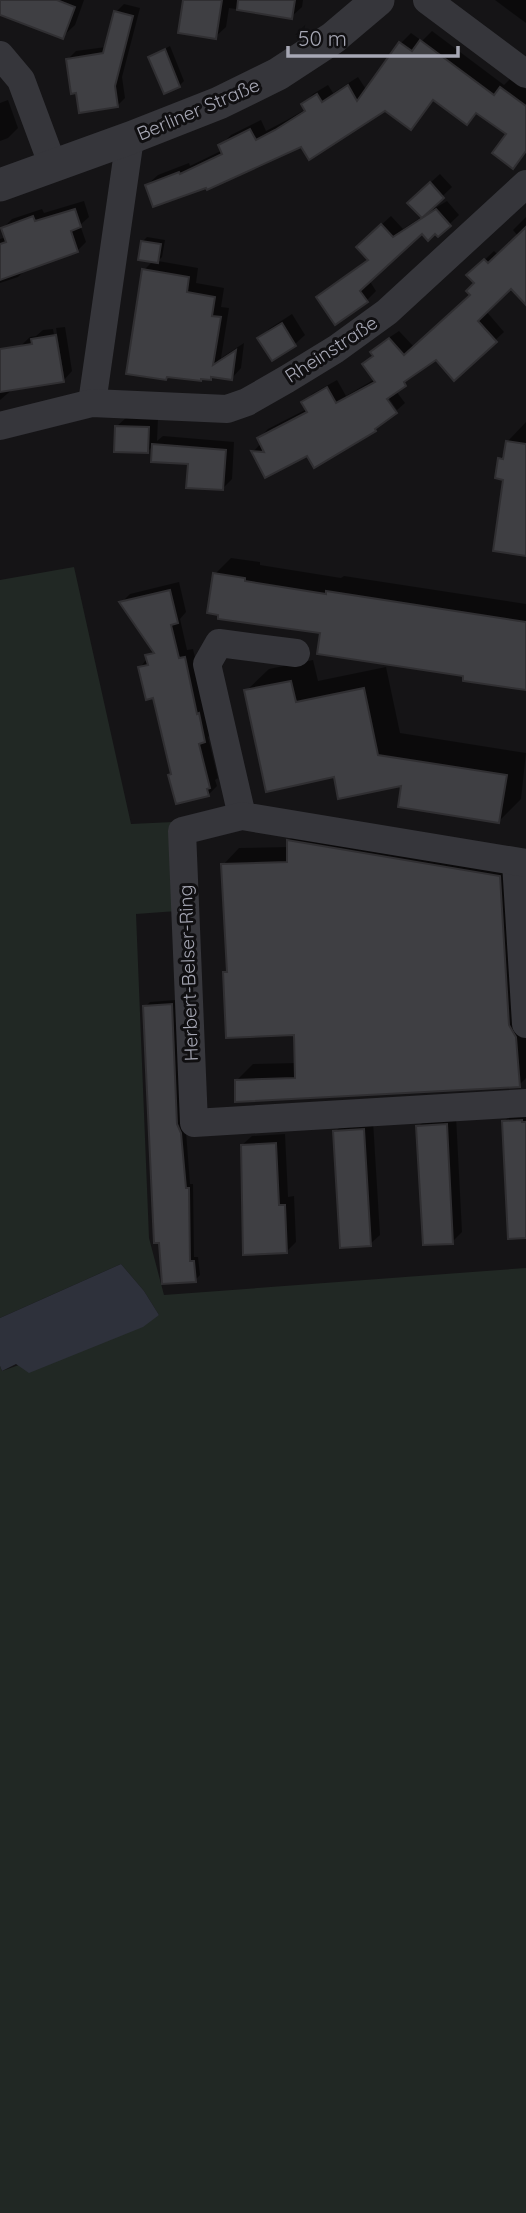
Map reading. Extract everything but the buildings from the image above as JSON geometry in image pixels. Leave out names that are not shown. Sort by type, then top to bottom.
[{"type":"street","name":"Berliner Straße","points":[[0,185],[219,103],[278,74],[333,38],[378,0]]},
{"type":"street","points":[[427,0],[526,74]]},
{"type":"street","points":[[0,55],[21,80],[53,166]]},
{"type":"street","points":[[92,403],[130,138]]},
{"type":"street","name":"Rheinstraße","points":[[0,426],[92,403],[227,410],[247,402],[336,349],[387,312],[526,184]]},
{"type":"street","points":[[242,816],[206,664],[219,643],[296,653]]},
{"type":"street","name":"Herbert-Belser-Ring","points":[[526,1024],[521,863],[242,816],[182,831],[194,1123],[526,1103]]},
{"type":"shaded area","points":[[74,567],[131,824],[173,822],[177,911],[136,914],[149,1238],[164,1295],[526,1268],[526,2213],[0,2213],[0,1366],[2,1371],[159,1315],[144,1291],[121,1264],[0,1318],[0,580]]},
{"type":"shaded area","points":[[121,1264],[144,1291],[159,1315],[143,1327],[29,1373],[16,1364],[2,1371],[0,1318]]}]
